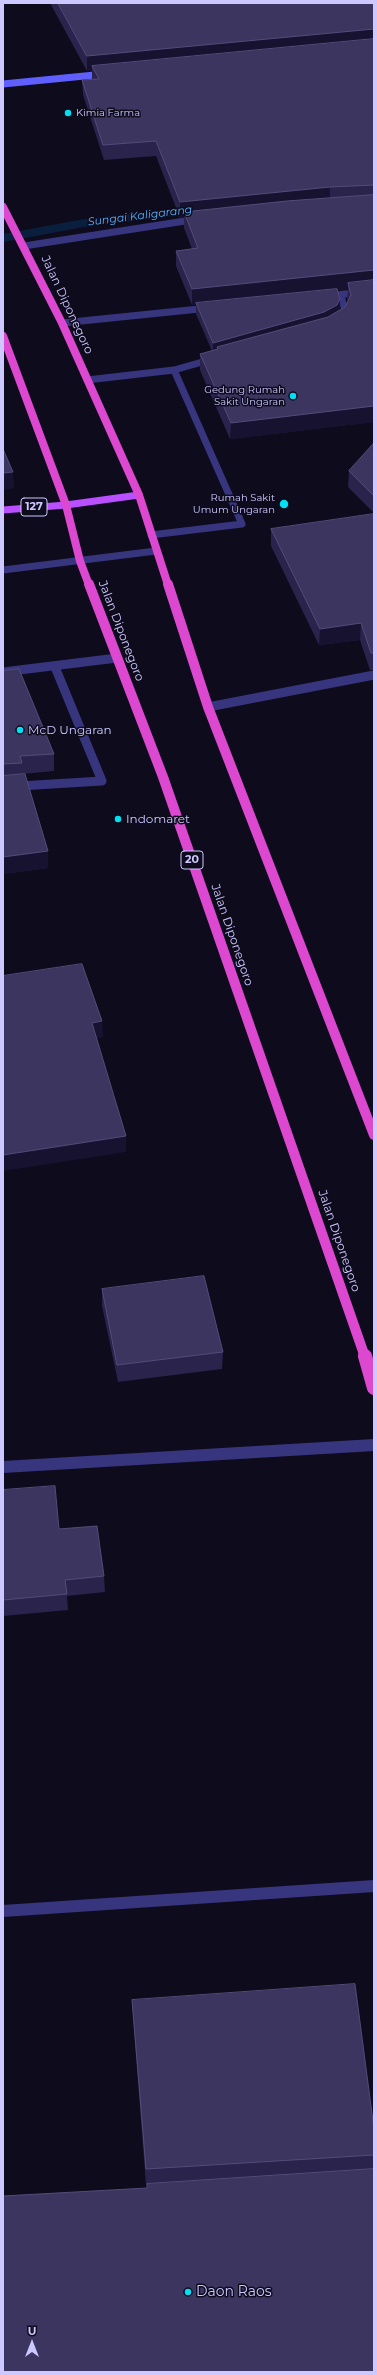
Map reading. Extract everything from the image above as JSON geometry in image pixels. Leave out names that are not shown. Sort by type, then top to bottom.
[{"type":"highway","name":"Jalan Diponegoro","points":[[3,207],[62,323],[139,495],[208,707],[374,1134]]},
{"type":"highway","name":"Jalan Diponegoro","points":[[3,336],[66,505],[80,560],[163,777],[358,1334],[374,1388]]},
{"type":"main road","points":[[3,84],[114,73]]},
{"type":"main road","points":[[66,505],[139,495]]},
{"type":"main road","name":"127","points":[[3,510],[66,505]]},
{"type":"street","points":[[22,243],[206,218]]},
{"type":"street","points":[[318,297],[374,291]]},
{"type":"street","points":[[335,323],[340,320],[345,311],[341,295]]},
{"type":"street","points":[[62,323],[217,307]]},
{"type":"street","points":[[87,380],[174,370],[218,357]]},
{"type":"street","points":[[151,535],[242,524],[174,370]]},
{"type":"street","points":[[3,570],[156,551]]},
{"type":"street","points":[[3,672],[56,667],[117,658]]},
{"type":"street","points":[[3,787],[102,781],[56,667]]},
{"type":"street","points":[[208,707],[374,675]]},
{"type":"street","points":[[3,1467],[374,1445]]},
{"type":"street","points":[[3,1911],[374,1886]]},
{"type":"building","points":[[58,3],[374,3],[374,29],[87,56]]},
{"type":"building","points":[[374,39],[374,185],[330,187],[180,202],[156,141],[103,145],[82,80],[99,79],[92,66]]},
{"type":"building","points":[[374,195],[374,270],[192,289],[176,251],[198,248],[184,212],[287,201]]},
{"type":"building","name":"Gedung Rumah Sakit Ungaran","points":[[374,280],[374,406],[231,423],[200,354],[218,349],[217,347],[328,317],[345,307],[351,295],[348,283]]},
{"type":"building","points":[[337,289],[340,299],[337,305],[324,312],[213,343],[196,303]]},
{"type":"building","points":[[374,443],[374,496],[349,471]]},
{"type":"building","points":[[3,449],[13,472],[3,473]]},
{"type":"building","points":[[374,514],[374,653],[371,653],[361,623],[320,629],[271,529]]},
{"type":"building","name":"McD Ungaran","points":[[19,669],[54,754],[20,756],[22,763],[3,764],[3,671]]},
{"type":"building","points":[[25,774],[48,851],[3,857],[3,776]]},
{"type":"building","points":[[82,964],[102,1021],[92,1023],[126,1136],[3,1155],[3,976]]},
{"type":"building","points":[[204,1276],[223,1352],[117,1365],[102,1289]]},
{"type":"building","points":[[55,1486],[59,1529],[97,1526],[104,1576],[65,1580],[67,1594],[3,1600],[3,1490]]},
{"type":"building","points":[[355,1984],[374,2129],[374,2155],[146,2169],[132,2000]]},
{"type":"building","name":"Daon Raos","points":[[374,2169],[374,2372],[3,2372],[3,2196],[147,2188],[147,2184]]},
{"type":"waterway","name":"Sungai Kaligarang","points":[[3,238],[84,223],[203,209]]},
{"type":"place","name":"Kimia Farma","points":[[68,113]]},
{"type":"place","name":"Gedung Rumah Sakit Ungaran","points":[[293,396]]},
{"type":"place","name":"Rumah Sakit Umum Ungaran","points":[[284,504]]},
{"type":"place","name":"McD Ungaran","points":[[20,730]]},
{"type":"place","name":"Indomaret","points":[[118,819]]},
{"type":"place","name":"Daon Raos","points":[[188,2292]]}]
